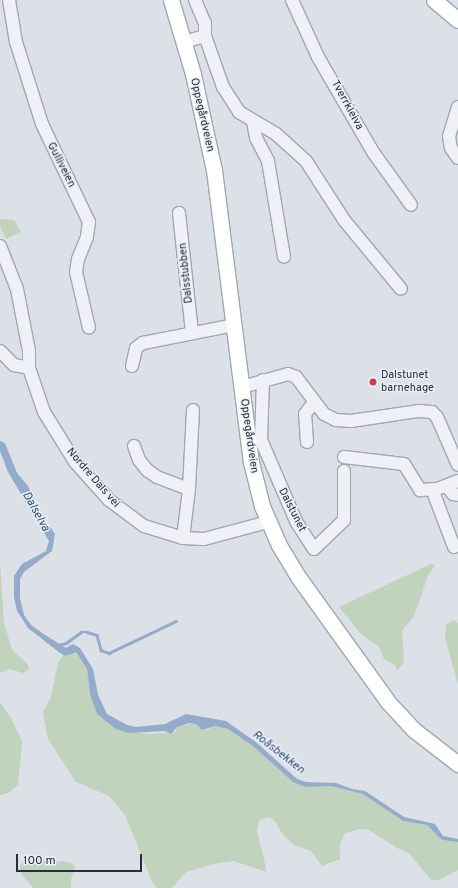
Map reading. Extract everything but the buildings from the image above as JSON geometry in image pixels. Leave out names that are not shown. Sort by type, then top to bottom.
[{"type":"main road","name":"Oppegårdveien","points":[[171,0],[183,42],[214,170],[235,325],[251,462],[268,522],[279,545],[316,603],[388,702],[414,730],[458,764]]},
{"type":"main road","points":[[434,0],[458,20]]},
{"type":"street","name":"Gulliveien","points":[[9,0],[16,42],[42,124],[89,222],[87,237],[78,259],[76,272],[89,328]]},
{"type":"street","points":[[195,0],[205,23],[205,36],[223,87],[231,101],[239,112],[253,122],[276,134],[306,161],[344,220],[401,289]]},
{"type":"street","name":"Tverrkleiva","points":[[292,0],[318,56],[373,152],[411,206]]},
{"type":"street","points":[[183,42],[205,36]]},
{"type":"street","points":[[458,108],[449,136],[451,148],[458,158]]},
{"type":"street","points":[[253,122],[256,138],[268,161],[284,257]]},
{"type":"street","name":"Dalsstubben","points":[[179,213],[192,333]]},
{"type":"street","name":"Nordre Dals vei","points":[[0,246],[22,309],[29,368],[44,412],[55,433],[75,462],[109,500],[144,526],[183,538],[204,539],[268,522]]},
{"type":"street","points":[[132,366],[136,348],[144,343],[235,325]]},
{"type":"street","points":[[0,351],[14,365],[29,368]]},
{"type":"street","points":[[242,386],[279,375],[296,377],[324,414],[343,421],[419,411],[432,412],[437,417],[458,465]]},
{"type":"street","name":"Dalstunet","points":[[263,380],[261,440],[297,523],[314,549],[344,520],[344,471]]},
{"type":"street","points":[[307,442],[305,414],[314,402]]},
{"type":"street","points":[[183,538],[189,489],[192,410]]},
{"type":"street","points":[[134,446],[139,460],[147,470],[157,477],[189,489]]},
{"type":"street","points":[[344,457],[404,464],[409,468],[420,490],[432,490],[458,481]]},
{"type":"street","points":[[447,486],[453,494],[458,495]]},
{"type":"street","points":[[432,490],[454,547]]},
{"type":"green space","points":[[0,219],[14,220],[21,232],[6,239],[0,227]]},
{"type":"green space","points":[[0,562],[4,623],[12,650],[28,664],[29,669],[23,673],[10,669],[0,673]]},
{"type":"green space","points":[[431,564],[435,565],[428,576],[414,616],[402,631],[404,662],[397,671],[395,665],[384,659],[379,647],[360,633],[339,607]]},
{"type":"green space","points":[[454,620],[458,624],[458,685],[445,637],[446,624]]},
{"type":"green space","points":[[75,651],[87,669],[90,694],[97,713],[116,729],[148,734],[175,732],[177,727],[195,723],[200,728],[207,730],[215,726],[228,729],[253,746],[293,782],[305,787],[331,786],[363,794],[403,821],[427,825],[442,840],[458,842],[458,870],[439,880],[431,880],[409,853],[395,847],[369,830],[360,829],[345,833],[340,844],[340,859],[322,866],[311,851],[294,845],[283,835],[275,821],[268,817],[259,820],[257,831],[267,872],[233,861],[218,863],[186,872],[172,888],[157,888],[153,884],[125,815],[109,796],[76,782],[48,739],[43,712],[51,697],[58,663],[63,655],[68,656]]},
{"type":"green space","points":[[0,702],[12,720],[22,741],[18,785],[8,793],[0,795]]},
{"type":"green space","points":[[37,857],[49,862],[64,861],[73,864],[75,868],[71,879],[71,888],[33,888],[22,875],[20,865],[27,859]]},
{"type":"water","name":"Dalselva","points":[[0,441],[5,443],[17,473],[28,486],[41,515],[55,534],[52,551],[24,572],[20,579],[20,598],[24,615],[31,625],[66,648],[73,644],[80,648],[93,669],[98,695],[107,714],[127,725],[136,727],[165,724],[186,714],[226,721],[257,743],[297,779],[306,782],[336,783],[352,789],[365,791],[404,817],[435,824],[443,836],[458,839],[458,842],[442,840],[427,825],[403,821],[363,794],[331,786],[305,787],[293,782],[253,746],[228,729],[215,726],[202,730],[196,724],[190,723],[177,727],[171,734],[165,731],[129,733],[116,729],[97,714],[90,694],[87,669],[76,652],[66,656],[60,653],[28,628],[17,611],[14,597],[14,576],[22,564],[46,551],[49,541],[8,472],[0,451]]},
{"type":"waterway","points":[[58,645],[66,643],[81,632],[87,632],[97,635],[101,650],[109,653],[176,621]]},
{"type":"place","name":"Dalstunet barnehage","points":[[373,382]]},
{"type":"water label","name":"Roåsbekken","points":[[278,753]]}]
